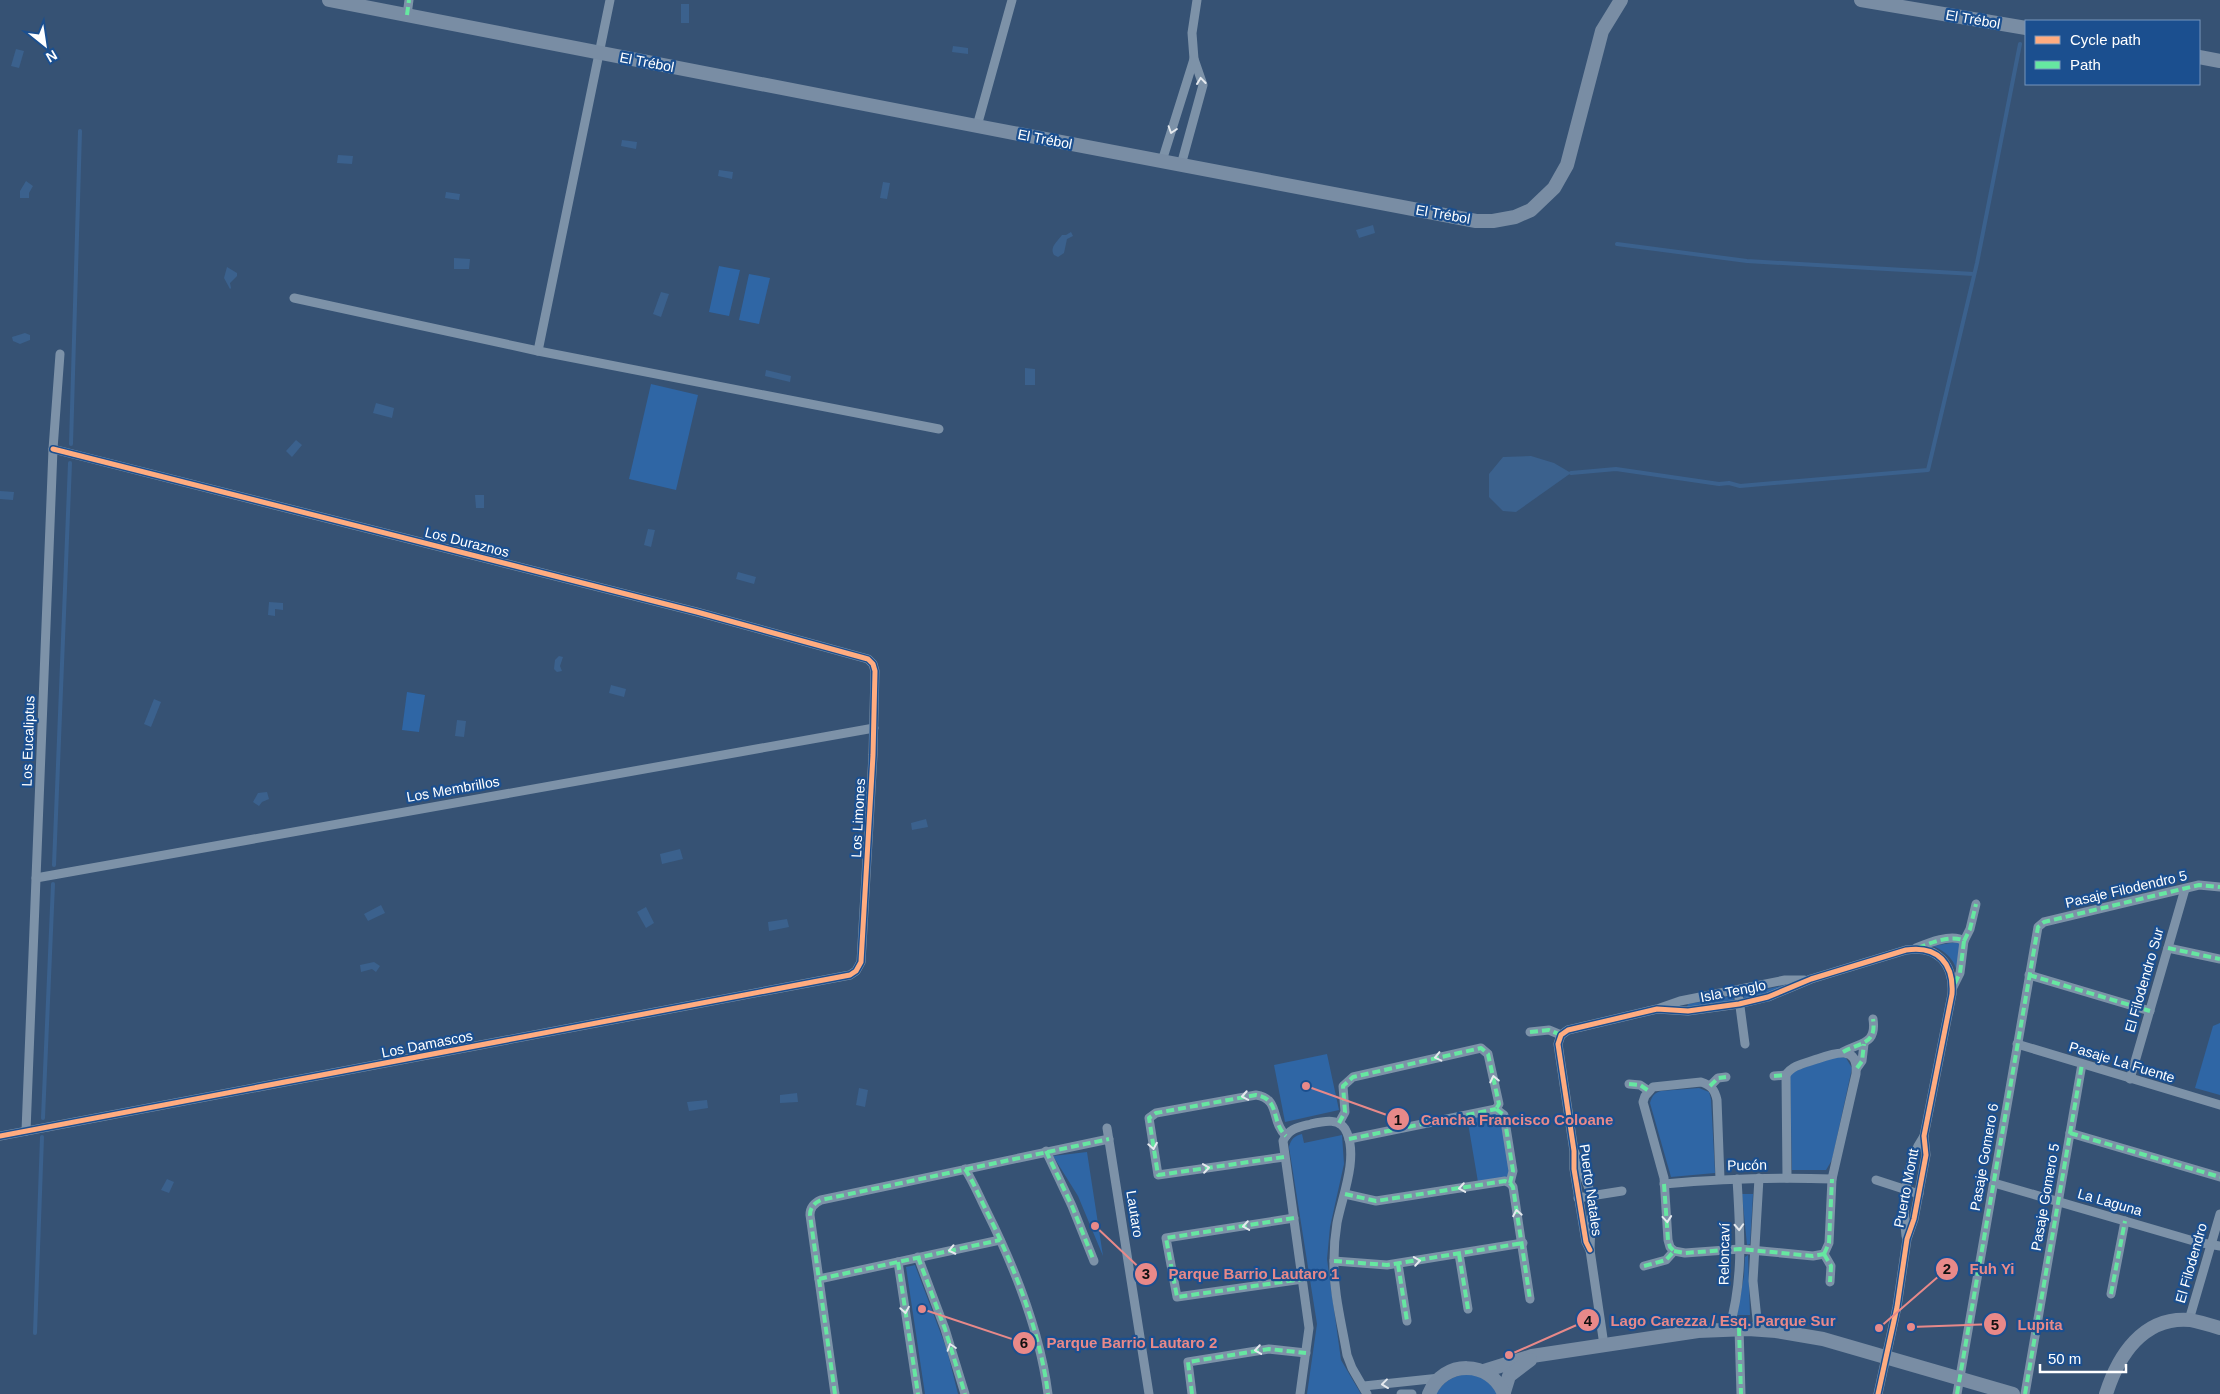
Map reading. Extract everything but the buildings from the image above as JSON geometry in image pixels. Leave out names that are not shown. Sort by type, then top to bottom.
[{"type":"main road","name":"El Trébol","points":[[329,0],[1162,162],[1476,220],[1494,221],[1515,218],[1531,210],[1546,197],[1565,170],[1602,31],[1621,0]]},
{"type":"main road","name":"El Trébol","points":[[1861,0],[2025,28]]},
{"type":"main road","points":[[2200,57],[2220,61]]},
{"type":"main road","points":[[2106,1394],[2118,1362],[2135,1340],[2152,1329],[2165,1324],[2189,1320],[2220,1328]]},
{"type":"main road","points":[[1484,1371],[1527,1357],[1604,1345],[1698,1331],[1758,1329],[1805,1335],[2013,1394]]},
{"type":"main road","points":[[1504,1393],[1509,1376],[1519,1367],[1539,1355]]},
{"type":"main road","points":[[1429,1394],[1440,1378],[1453,1370],[1463,1367],[1484,1371],[1497,1381],[1504,1393]]},
{"type":"street","points":[[407,15],[409,0]]},
{"type":"street","points":[[538,351],[610,0]]},
{"type":"street","points":[[977,126],[1012,0]]},
{"type":"street","points":[[1181,165],[1202,92],[1201,75],[1194,59],[1192,33],[1197,0]]},
{"type":"street","points":[[1162,162],[1194,59]]},
{"type":"street","points":[[294,298],[538,351],[939,429]]},
{"type":"street","name":"Los Eucaliptus","points":[[26,1131],[53,449],[60,354]]},
{"type":"street","name":"Los Duraznos","points":[[53,449],[697,612],[868,659],[873,664]]},
{"type":"street","name":"Los Limones","points":[[856,971],[861,962],[874,728],[875,671],[873,664]]},
{"type":"street","name":"Los Membrillos","points":[[36,878],[874,728]]},
{"type":"street","name":"Pasaje Filodendro 5","points":[[2039,925],[2044,922],[2185,888],[2206,884],[2220,887]]},
{"type":"street","name":"El Filodendro Sur","points":[[2130,1079],[2185,888]]},
{"type":"street","points":[[1953,987],[1960,973],[1964,941],[1970,929],[1976,904]]},
{"type":"street","name":"Pasaje Gomero 6","points":[[1957,1394],[2039,925]]},
{"type":"street","name":"Isla Tenglo","points":[[1561,1035],[1568,1030],[1658,1009],[1688,1011],[1739,1004],[1768,997],[1811,979],[1915,949],[1929,943],[1955,938],[1964,941]]},
{"type":"street","points":[[2168,948],[2220,959]]},
{"type":"street","name":"Puerto Montt","points":[[1907,1239],[1914,1219],[1919,1194],[1926,1155],[1924,1136],[1953,987],[1949,968],[1942,959],[1932,952],[1915,949]]},
{"type":"street","name":"Los Damascos","points":[[0,1136],[754,994],[850,975],[856,971]]},
{"type":"street","points":[[2029,974],[2150,1011]]},
{"type":"street","points":[[1658,1009],[1680,1001],[1738,991],[1785,980],[1811,979]]},
{"type":"street","points":[[1738,991],[1745,1044]]},
{"type":"street","points":[[1824,1254],[1829,1243],[1832,1179],[1857,1068],[1862,1060],[1864,1044],[1874,1032],[1874,1020]]},
{"type":"street","points":[[1530,1032],[1549,1030],[1561,1035]]},
{"type":"street","name":"Puerto Natales","points":[[1561,1035],[1558,1044],[1574,1151],[1574,1169],[1586,1242],[1590,1250]]},
{"type":"street","points":[[1774,1076],[1786,1075],[1793,1068],[1843,1052],[1857,1044],[1864,1044]]},
{"type":"street","name":"Pasaje La Fuente","points":[[2017,1044],[2130,1079],[2220,1104]]},
{"type":"street","points":[[1339,1123],[1345,1112],[1343,1086],[1354,1077],[1478,1048],[1486,1050],[1488,1054],[1499,1104],[1496,1109]]},
{"type":"street","points":[[1843,1052],[1852,1058],[1857,1068]]},
{"type":"street","name":"Pasaje Gomero 5","points":[[2025,1394],[2082,1064]]},
{"type":"street","points":[[1786,1075],[1787,1178]]},
{"type":"street","points":[[1710,1086],[1718,1078],[1726,1077]]},
{"type":"street","points":[[1720,1179],[1717,1100],[1710,1086],[1701,1082],[1658,1086],[1649,1091],[1644,1102],[1644,1109],[1659,1158],[1664,1184],[1668,1240],[1670,1247],[1674,1251],[1685,1253],[1740,1249],[1813,1256],[1824,1254]]},
{"type":"street","points":[[1630,1084],[1640,1085],[1649,1091]]},
{"type":"street","points":[[1284,1157],[1158,1175],[1149,1118],[1156,1113],[1256,1094],[1269,1099],[1273,1104],[1278,1126],[1286,1136]]},
{"type":"street","points":[[1349,1139],[1496,1109],[1504,1115],[1513,1171],[1510,1183]]},
{"type":"street","points":[[1300,1394],[1309,1328],[1283,1144],[1286,1136],[1295,1128],[1324,1121],[1339,1123],[1347,1132],[1349,1139],[1350,1160],[1345,1194],[1337,1223],[1334,1261],[1347,1354],[1352,1368],[1366,1390],[1440,1378]]},
{"type":"street","name":"Lautaro","points":[[1107,1128],[1149,1394]]},
{"type":"street","points":[[2070,1134],[2220,1177]]},
{"type":"street","name":"Puerto Montt","points":[[1878,1394],[1897,1308],[1907,1239],[1905,1190],[1918,1146],[1924,1136]]},
{"type":"street","points":[[835,1394],[810,1216],[815,1203],[821,1200],[1046,1151],[1109,1139]]},
{"type":"street","points":[[1046,1151],[1094,1261]]},
{"type":"street","name":"Puerto Natales","points":[[1574,1151],[1592,1196],[1590,1250],[1604,1345]]},
{"type":"street","points":[[965,1169],[1000,1240],[1030,1323],[1048,1394]]},
{"type":"street","name":"Pucón","points":[[1664,1184],[1737,1178],[1832,1179]]},
{"type":"street","name":"Reloncaví","points":[[1737,1178],[1740,1249],[1734,1329],[1741,1394]]},
{"type":"street","points":[[1758,1329],[1753,1296],[1759,1178]]},
{"type":"street","points":[[1876,1180],[1919,1194]]},
{"type":"street","points":[[1345,1194],[1376,1201],[1505,1181],[1510,1183],[1513,1187],[1523,1243],[1530,1299]]},
{"type":"street","name":"La Laguna","points":[[1994,1183],[2216,1245]]},
{"type":"street","points":[[1578,1198],[1622,1191]]},
{"type":"street","name":"El Filodendro","points":[[2189,1320],[2216,1245],[2220,1214]]},
{"type":"street","points":[[1294,1218],[1166,1238],[1178,1298],[1303,1279]]},
{"type":"street","points":[[2111,1294],[2125,1221]]},
{"type":"street","points":[[819,1279],[1000,1240]]},
{"type":"street","points":[[1334,1261],[1380,1265],[1398,1264],[1523,1243]]},
{"type":"street","points":[[1644,1266],[1666,1260],[1674,1251]]},
{"type":"street","points":[[1459,1254],[1468,1309]]},
{"type":"street","points":[[1824,1254],[1831,1266],[1830,1282]]},
{"type":"street","points":[[918,1257],[948,1338],[964,1394]]},
{"type":"street","points":[[898,1262],[918,1394]]},
{"type":"street","points":[[1398,1264],[1407,1321]]},
{"type":"street","points":[[1192,1394],[1188,1362],[1269,1349],[1306,1352]]},
{"type":"street","points":[[1401,1394],[1412,1394]]},
{"type":"shaded area","points":[[681,4],[689,4],[689,23],[681,23]]},
{"type":"shaded area","points":[[953,46],[968,48],[968,54],[952,52]]},
{"type":"shaded area","points":[[16,49],[24,51],[19,68],[11,66]]},
{"type":"shaded area","points":[[622,140],[637,142],[636,149],[621,146]]},
{"type":"shaded area","points":[[338,155],[353,156],[352,164],[337,163]]},
{"type":"shaded area","points":[[719,170],[733,172],[732,179],[718,176]]},
{"type":"shaded area","points":[[26,181],[33,186],[29,193],[29,198],[20,198],[20,191]]},
{"type":"shaded area","points":[[883,182],[890,183],[887,199],[880,198]]},
{"type":"shaded area","points":[[446,192],[460,194],[459,200],[445,198]]},
{"type":"shaded area","points":[[1373,225],[1375,233],[1359,238],[1356,230]]},
{"type":"shaded area","points":[[1071,232],[1073,236],[1067,239],[1064,253],[1058,257],[1054,255],[1053,247],[1056,242],[1062,235]]},
{"type":"shaded area","points":[[454,258],[470,259],[469,269],[454,269]]},
{"type":"shaded area","points":[[719,266],[740,270],[729,316],[709,312]]},
{"type":"shaded area","points":[[227,267],[237,273],[237,276],[230,283],[230,289],[224,278]]},
{"type":"shaded area","points":[[749,274],[770,278],[759,324],[739,320]]},
{"type":"shaded area","points":[[661,292],[669,294],[661,317],[653,314]]},
{"type":"shaded area","points":[[25,333],[30,335],[30,340],[20,344],[13,341],[12,337]]},
{"type":"shaded area","points":[[1025,368],[1035,369],[1035,385],[1025,385]]},
{"type":"shaded area","points":[[766,370],[791,376],[790,382],[765,376]]},
{"type":"shaded area","points":[[651,384],[698,395],[676,490],[629,479]]},
{"type":"shaded area","points":[[376,403],[394,408],[392,418],[373,413]]},
{"type":"shaded area","points":[[296,440],[302,445],[292,457],[286,451]]},
{"type":"shaded area","points":[[1531,456],[1554,463],[1571,473],[1516,512],[1503,511],[1489,497],[1489,474],[1503,457]]},
{"type":"shaded area","points":[[0,491],[14,492],[13,500],[0,499]]},
{"type":"shaded area","points":[[475,495],[484,495],[484,508],[476,508]]},
{"type":"shaded area","points":[[648,529],[655,530],[651,547],[644,545]]},
{"type":"shaded area","points":[[738,572],[756,577],[754,584],[736,579]]},
{"type":"shaded area","points":[[269,602],[283,603],[283,610],[275,609],[275,616],[268,615]]},
{"type":"shaded area","points":[[559,656],[563,657],[560,666],[562,671],[557,672],[554,669],[555,660]]},
{"type":"shaded area","points":[[611,685],[626,689],[624,697],[609,693]]},
{"type":"shaded area","points":[[407,692],[425,695],[419,732],[402,730]]},
{"type":"shaded area","points":[[154,699],[161,702],[151,727],[144,724]]},
{"type":"shaded area","points":[[457,720],[466,721],[464,737],[455,736]]},
{"type":"shaded area","points":[[267,792],[269,799],[262,802],[259,806],[253,802],[258,793]]},
{"type":"shaded area","points":[[926,819],[928,827],[912,830],[911,823]]},
{"type":"shaded area","points":[[680,849],[683,859],[662,864],[660,854]]},
{"type":"shaded area","points":[[381,905],[385,913],[368,921],[364,914]]},
{"type":"shaded area","points":[[646,907],[654,923],[646,928],[637,912]]},
{"type":"shaded area","points":[[787,919],[789,927],[769,931],[768,922]]},
{"type":"shaded area","points":[[1960,942],[1957,971],[1948,956],[1933,946]]},
{"type":"shaded area","points":[[374,962],[380,966],[376,972],[372,969],[361,972],[360,965]]},
{"type":"shaded area","points":[[1785,985],[1786,987],[1743,999],[1745,994]]},
{"type":"shaded area","points":[[1733,996],[1734,1001],[1687,1007],[1688,1004]]},
{"type":"shaded area","points":[[2220,1023],[2220,1095],[2195,1088],[2213,1026]]},
{"type":"shaded area","points":[[1327,1054],[1339,1110],[1285,1122],[1274,1065]]},
{"type":"shaded area","points":[[1835,1056],[1846,1058],[1852,1068],[1832,1160],[1826,1170],[1792,1170],[1790,1073]]},
{"type":"shaded area","points":[[859,1088],[868,1090],[865,1107],[856,1105]]},
{"type":"shaded area","points":[[1699,1088],[1709,1092],[1711,1099],[1715,1173],[1671,1177],[1650,1103],[1655,1094],[1661,1091]]},
{"type":"shaded area","points":[[797,1093],[798,1102],[780,1103],[780,1095]]},
{"type":"shaded area","points":[[707,1100],[708,1108],[689,1111],[687,1102]]},
{"type":"shaded area","points":[[1498,1112],[1502,1118],[1511,1171],[1507,1177],[1478,1182],[1468,1123],[1471,1122],[1472,1118]]},
{"type":"shaded area","points":[[1302,1134],[1304,1143],[1342,1135],[1344,1164],[1330,1227],[1327,1259],[1341,1360],[1361,1394],[1307,1394],[1317,1324],[1289,1147],[1293,1138]]},
{"type":"shaded area","points":[[1087,1152],[1103,1256],[1078,1196],[1053,1156]]},
{"type":"shaded area","points":[[167,1179],[174,1182],[169,1193],[161,1190]]},
{"type":"shaded area","points":[[1742,1194],[1753,1194],[1750,1244],[1747,1245]]},
{"type":"shaded area","points":[[1748,1255],[1750,1315],[1737,1315],[1744,1276],[1745,1257]]},
{"type":"shaded area","points":[[915,1265],[947,1350],[958,1394],[925,1394],[906,1267]]},
{"type":"shaded area","points":[[1468,1373],[1485,1378],[1498,1394],[1436,1394],[1442,1385],[1449,1380]]},
{"type":"waterway","points":[[1571,473],[1616,469],[1740,486],[1928,470],[1977,263],[2020,44]]},
{"type":"waterway","points":[[71,444],[80,131]]},
{"type":"waterway","points":[[1617,244],[1747,261],[1974,274]]},
{"type":"waterway","points":[[54,865],[70,463]]},
{"type":"waterway","points":[[43,1118],[53,884]]},
{"type":"waterway","points":[[35,1333],[42,1137]]},
{"type":"marked path","points":[[407,15],[409,0]]},
{"type":"marked path","points":[[1957,1394],[2038,927],[2044,922],[2199,885],[2220,887]]},
{"type":"marked path","points":[[1964,941],[1970,929],[1976,904]]},
{"type":"marked path","points":[[1918,948],[1953,938],[1964,941],[1960,973],[1953,987]]},
{"type":"marked path","points":[[2168,948],[2220,959]]},
{"type":"marked path","points":[[2029,975],[2150,1011]]},
{"type":"marked path","points":[[1843,1052],[1866,1042],[1870,1038],[1874,1027],[1873,1019]]},
{"type":"marked path","points":[[1530,1032],[1549,1030],[1561,1035]]},
{"type":"marked path","points":[[1857,1068],[1862,1061],[1864,1044]]},
{"type":"marked path","points":[[1339,1123],[1345,1112],[1343,1086],[1353,1077],[1481,1048],[1488,1054],[1499,1104],[1496,1109]]},
{"type":"marked path","points":[[2025,1394],[2082,1064]]},
{"type":"marked path","points":[[1774,1076],[1786,1075]]},
{"type":"marked path","points":[[1710,1086],[1718,1078],[1726,1077]]},
{"type":"marked path","points":[[1629,1084],[1640,1085],[1649,1091]]},
{"type":"marked path","points":[[1284,1157],[1158,1175],[1149,1118],[1156,1113],[1256,1095],[1264,1097],[1269,1101],[1278,1124],[1286,1136]]},
{"type":"marked path","points":[[1496,1109],[1504,1115],[1513,1171],[1510,1183]]},
{"type":"marked path","points":[[1349,1139],[1496,1109]]},
{"type":"marked path","points":[[2070,1133],[2220,1177]]},
{"type":"marked path","points":[[835,1394],[810,1215],[814,1204],[821,1200],[1109,1139]]},
{"type":"marked path","points":[[1046,1151],[1072,1206],[1094,1261]]},
{"type":"marked path","points":[[965,1169],[1016,1276],[1039,1347],[1048,1394]]},
{"type":"marked path","points":[[1824,1254],[1829,1243],[1832,1179]]},
{"type":"marked path","points":[[1345,1194],[1376,1201],[1505,1181],[1510,1183]]},
{"type":"marked path","points":[[1510,1183],[1513,1187],[1530,1299]]},
{"type":"marked path","points":[[1664,1184],[1668,1240],[1670,1247],[1674,1251]]},
{"type":"marked path","points":[[1294,1218],[1166,1238],[1177,1297],[1303,1279]]},
{"type":"marked path","points":[[2111,1294],[2125,1221]]},
{"type":"marked path","points":[[819,1279],[1000,1240]]},
{"type":"marked path","points":[[1334,1261],[1387,1265],[1523,1243]]},
{"type":"marked path","points":[[1674,1251],[1685,1253],[1740,1249],[1813,1256],[1824,1254]]},
{"type":"marked path","points":[[1644,1266],[1666,1260],[1674,1251]]},
{"type":"marked path","points":[[1459,1254],[1468,1309]]},
{"type":"marked path","points":[[1824,1254],[1831,1266],[1830,1282]]},
{"type":"marked path","points":[[918,1257],[945,1329],[965,1394]]},
{"type":"marked path","points":[[898,1262],[918,1394]]},
{"type":"marked path","points":[[1398,1264],[1407,1321]]},
{"type":"marked path","points":[[1739,1328],[1741,1394]]},
{"type":"marked path","points":[[1192,1394],[1188,1362],[1269,1349],[1306,1353]]},
{"type":"cycle path","points":[[0,1136],[850,975],[856,971],[861,962],[873,755],[875,671],[873,664],[868,659],[697,612],[53,449]]},
{"type":"cycle path","points":[[1590,1250],[1586,1242],[1574,1169],[1574,1151],[1558,1044],[1561,1035],[1568,1030],[1657,1009],[1688,1011],[1739,1004],[1768,997],[1811,979],[1906,950],[1917,949],[1935,954],[1947,966],[1952,983],[1952,994],[1924,1136],[1926,1155],[1914,1219],[1907,1239],[1897,1307],[1878,1394]]},
{"type":"place","name":"Cancha Francisco Coloane","points":[[1306,1086]]},
{"type":"place","name":"Parque Barrio Lautaro 1","points":[[1095,1226]]},
{"type":"place","name":"Parque Barrio Lautaro 2","points":[[922,1309]]},
{"type":"place","name":"Lupita","points":[[1911,1327]]},
{"type":"place","name":"Fuh Yi","points":[[1879,1328]]},
{"type":"place","name":"Lago Carezza / Esq. Parque Sur","points":[[1509,1355]]}]
